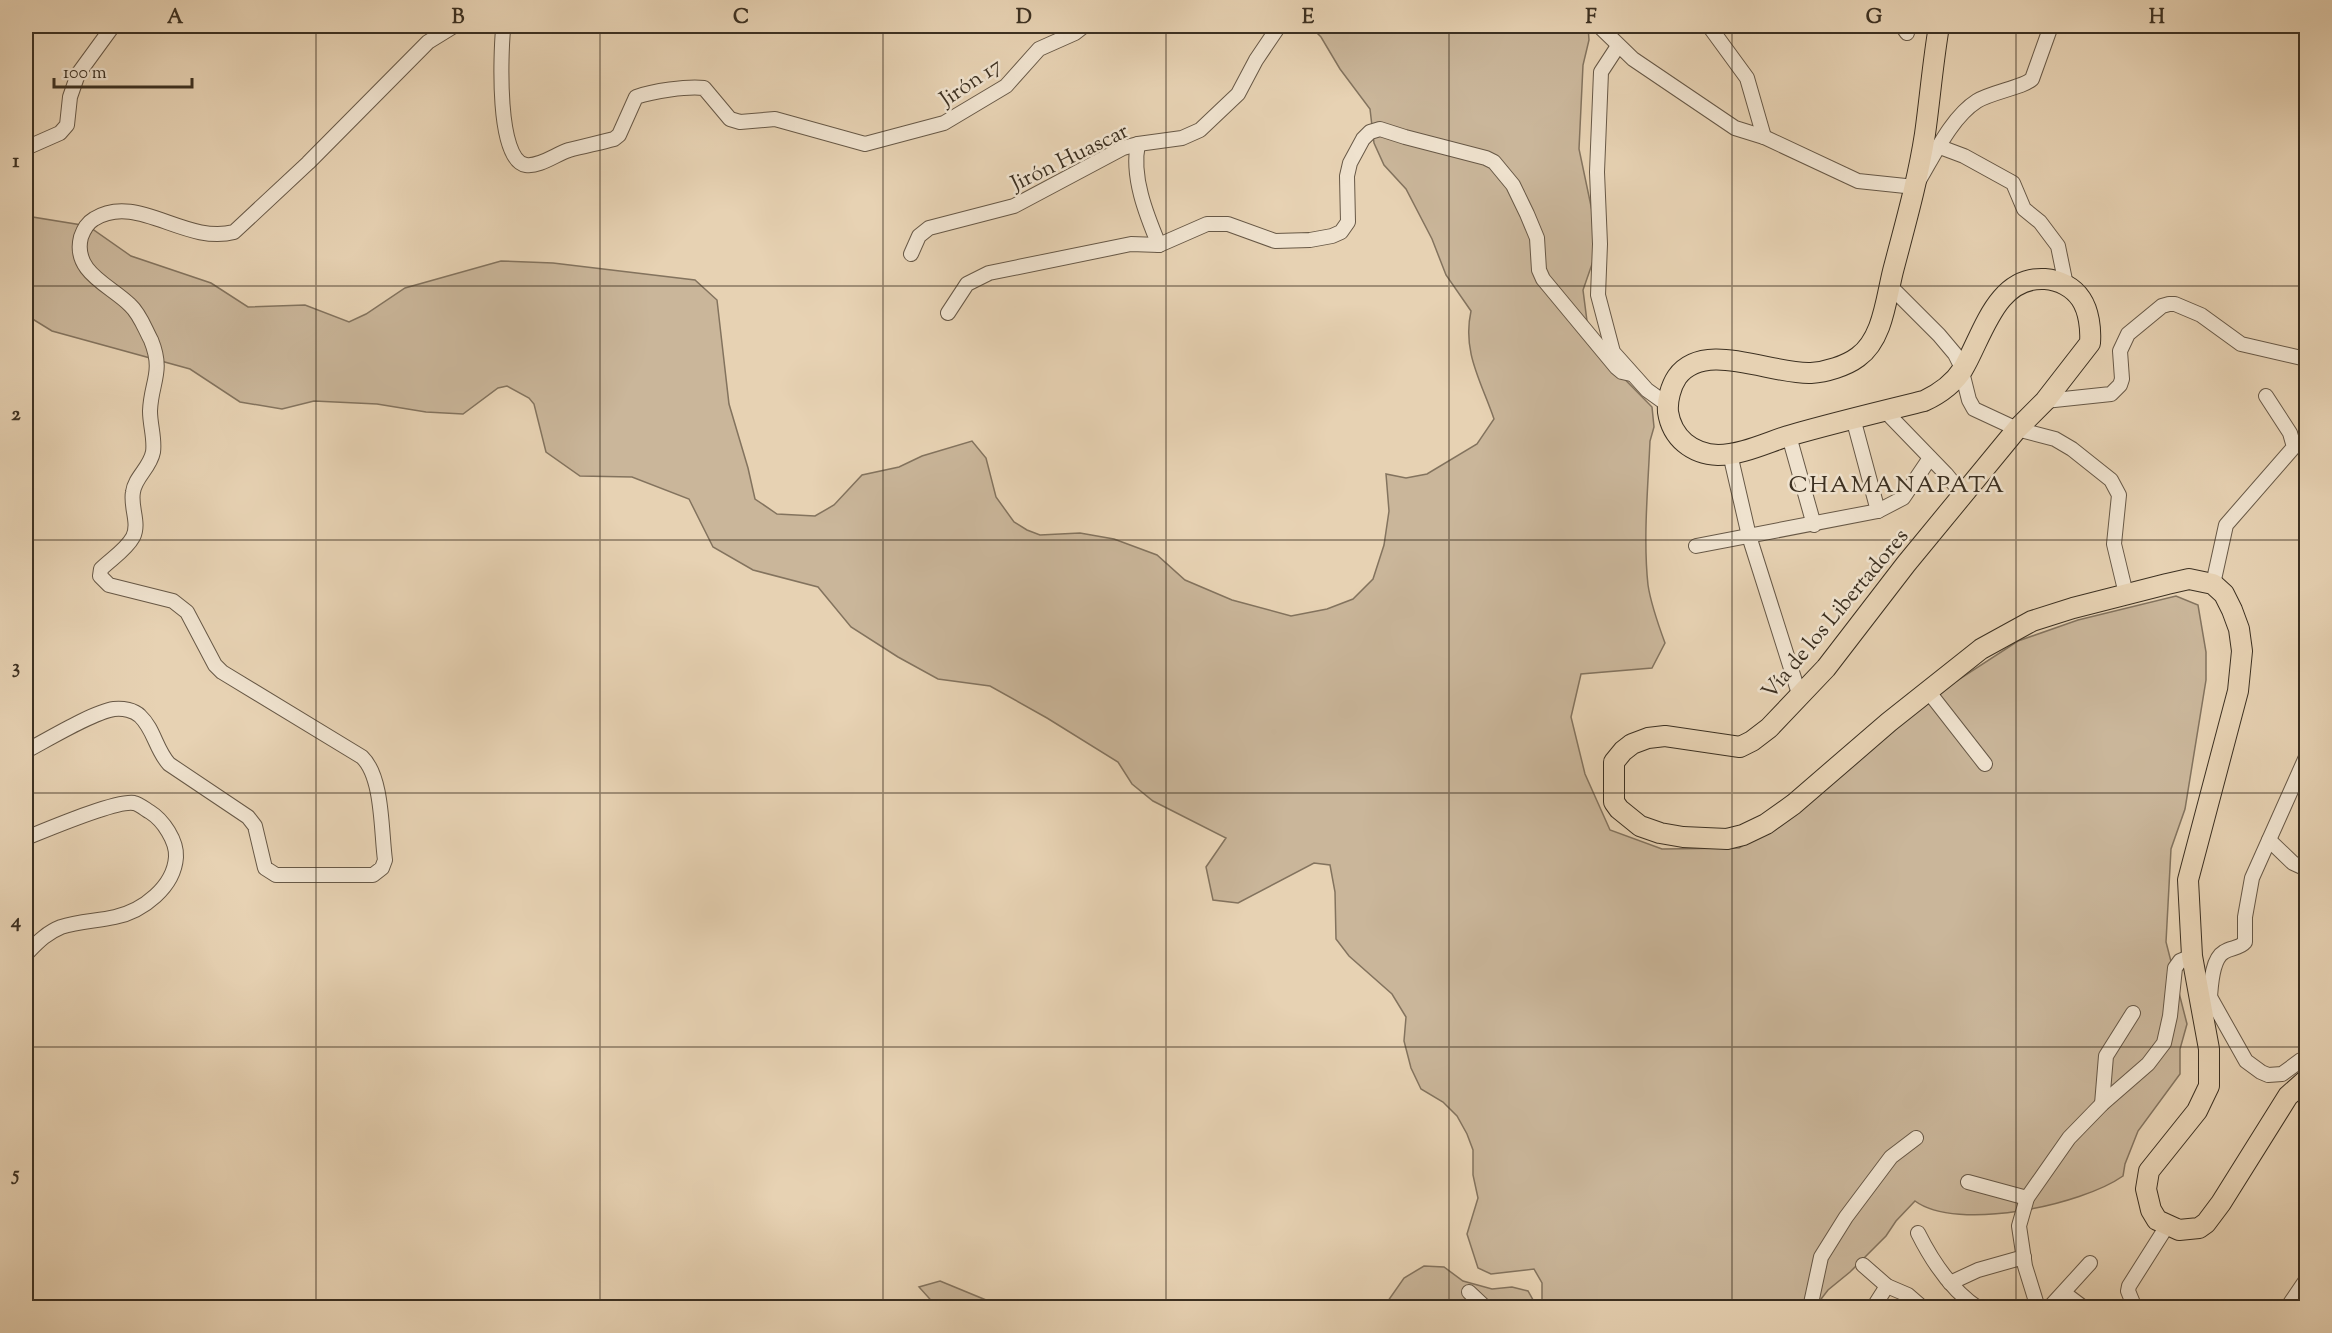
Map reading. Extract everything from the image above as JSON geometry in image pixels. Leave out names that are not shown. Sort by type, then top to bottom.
[{"type":"highway","points":[[1939,26],[1925,135],[1915,187],[1875,336],[1857,358],[1826,371],[1809,373],[1731,360],[1698,361],[1680,373],[1672,384],[1668,405],[1674,431],[1682,442],[1703,452],[1716,455],[1730,454],[1853,418],[1924,401],[1936,396],[1962,370],[2001,299],[2013,287],[2041,279],[2049,279],[2066,285]]},
{"type":"highway","name":"Vía de los Libertadores","points":[[2066,285],[2075,291],[2086,310],[2090,326],[2090,343],[2045,401],[2017,429],[1906,564],[1826,668],[1769,728],[1740,747],[1665,736],[1648,738],[1632,744],[1614,762],[1614,802],[1640,826],[1660,833],[1683,837],[1726,838],[1743,835],[1766,824],[1794,804],[1981,649],[2032,621],[2189,579],[2213,584]]},
{"type":"highway","points":[[2213,584],[2224,594],[2232,610],[2239,629],[2242,651],[2238,691],[2188,880],[2192,956],[2204,992],[2209,1049],[2209,1086],[2196,1112],[2149,1171],[2146,1189],[2151,1210],[2157,1220],[2179,1230],[2199,1228],[2206,1222],[2226,1195],[2288,1096],[2307,1080]]},
{"type":"street","points":[[26,148],[60,134],[66,124],[70,98],[78,74],[113,26]]},
{"type":"street","points":[[26,751],[100,713],[115,709],[130,710],[140,716],[146,724],[161,755],[169,764],[248,817],[255,826],[265,868],[270,873],[276,875],[373,874],[382,868],[385,860],[375,778],[371,765],[362,757],[222,672],[215,665],[187,612],[180,605],[173,601],[109,585],[100,576],[101,569],[128,544],[136,529],[132,507],[133,491],[148,468],[153,451],[150,410],[158,374],[157,359],[143,324],[131,306],[85,267],[79,247],[84,228],[94,219],[113,211],[145,214],[182,229],[209,234],[222,236],[234,232],[308,163],[428,42],[454,26]]},
{"type":"street","name":"Jirón 17","points":[[502,26],[500,67],[505,129],[516,159],[522,164],[536,164],[567,151],[614,140],[619,135],[636,97],[696,87],[704,88],[730,119],[740,122],[775,118],[865,144],[944,123],[1006,86],[1039,49],[1075,33],[1084,26]]},
{"type":"street","name":"Jirón Huascar","points":[[911,254],[920,236],[928,228],[1014,206],[1123,148],[1182,138],[1200,130],[1238,94],[1256,60],[1279,26]]},
{"type":"street","points":[[1604,26],[1618,46],[1663,80],[1735,128],[1764,136],[1858,181],[1915,187],[1958,117],[1993,92],[2028,83],[2035,74],[2051,26]]},
{"type":"street","points":[[1633,26],[1646,26]]},
{"type":"street","points":[[1709,26],[1748,78],[1764,136]]},
{"type":"street","points":[[1618,46],[1600,72],[1598,295],[1613,352],[1647,390],[1668,405]]},
{"type":"street","points":[[948,313],[967,284],[989,273],[1131,244],[1158,244],[1207,224],[1218,223],[1239,227],[1275,241],[1310,240],[1332,236],[1341,232],[1348,222],[1347,176],[1350,163],[1370,132],[1380,129],[1486,158],[1501,169],[1513,185],[1537,238],[1539,270],[1543,279],[1616,367],[1622,372],[1631,374]]},
{"type":"street","points":[[1138,144],[1136,157],[1140,184],[1158,244]]},
{"type":"street","points":[[1940,147],[1964,156],[2013,183],[2024,209],[2040,222],[2058,246],[2066,285]]},
{"type":"street","points":[[1890,286],[1955,354],[1974,409],[2017,429],[2055,439],[2072,449],[2111,480],[2119,495],[2114,544],[2126,594]]},
{"type":"street","points":[[2045,401],[2111,394],[2120,386],[2120,351],[2128,333],[2162,306],[2169,304],[2175,304],[2201,315],[2241,344],[2307,359]]},
{"type":"street","points":[[26,365],[26,370]]},
{"type":"street","points":[[2213,584],[2226,525],[2294,447],[2290,433],[2266,396]]},
{"type":"street","points":[[1885,411],[1963,495]]},
{"type":"street","points":[[1853,418],[1878,512]]},
{"type":"street","points":[[1789,436],[1814,525]]},
{"type":"street","points":[[1730,454],[1749,537],[1800,697]]},
{"type":"street","points":[[1696,546],[1878,512],[1898,503],[1903,498],[1930,458]]},
{"type":"street","points":[[1928,691],[1985,764]]},
{"type":"street","points":[[2307,757],[2252,878],[2247,898],[2245,942],[2241,947],[2226,950],[2218,956],[2211,982],[2204,992],[2246,1061],[2261,1072],[2268,1075],[2282,1074],[2301,1060],[2307,1060]]},
{"type":"street","points":[[26,838],[118,804],[135,803],[158,817],[177,851],[175,869],[163,889],[144,905],[118,917],[64,926],[46,933],[26,954]]},
{"type":"street","points":[[2269,840],[2293,863],[2307,869]]},
{"type":"street","points":[[2038,1308],[2024,1257],[2019,1226],[2027,1198],[2069,1138],[2102,1104],[2148,1064],[2164,1043],[2170,1016],[2175,968],[2181,961],[2192,956]]},
{"type":"street","points":[[2102,1104],[2106,1056],[2133,1013]]},
{"type":"street","points":[[1810,1308],[1821,1257],[1845,1217],[1891,1157],[1916,1138]]},
{"type":"street","points":[[1968,1182],[2027,1198]]},
{"type":"street","points":[[2134,1308],[2128,1286],[2167,1226]]},
{"type":"street","points":[[1918,1233],[1928,1253],[1950,1282],[1978,1308]]},
{"type":"street","points":[[1950,1282],[1978,1270],[2024,1257]]},
{"type":"street","points":[[2049,1308],[2090,1263]]},
{"type":"street","points":[[1863,1265],[1887,1286],[1908,1295],[1923,1308]]},
{"type":"street","points":[[2287,1308],[2306,1281]]},
{"type":"street","points":[[1873,1308],[1887,1286]]},
{"type":"street","points":[[1469,1292],[1486,1308]]},
{"type":"street","points":[[2064,1293],[2084,1308]]},
{"type":"shaded area","points":[[1310,26],[1588,26],[1589,40],[1583,65],[1579,149],[1599,244],[1583,290],[1587,321],[1600,354],[1652,407],[1654,427],[1650,441],[1646,549],[1651,600],[1665,643],[1652,668],[1581,674],[1571,717],[1585,774],[1610,830],[1662,849],[1739,848],[1788,817],[1944,689],[2018,641],[2078,620],[2176,596],[2198,605],[2206,652],[2206,680],[2185,809],[2171,849],[2166,942],[2187,1024],[2180,1049],[2180,1074],[2138,1131],[2125,1164],[2123,1176],[2104,1187],[2079,1196],[2019,1211],[1959,1214],[1934,1210],[1915,1201],[1896,1221],[1886,1236],[1850,1272],[1828,1290],[1815,1307],[1542,1307],[1542,1283],[1534,1269],[1491,1274],[1478,1268],[1467,1234],[1478,1198],[1473,1175],[1473,1150],[1457,1116],[1443,1102],[1421,1089],[1411,1068],[1404,1041],[1406,1017],[1392,994],[1349,956],[1336,939],[1335,892],[1330,865],[1314,863],[1238,903],[1213,900],[1206,867],[1226,838],[1153,801],[1132,784],[1118,762],[990,686],[938,679],[898,657],[851,627],[818,587],[753,570],[713,547],[689,499],[632,477],[580,476],[546,452],[534,404],[529,398],[507,386],[498,388],[463,414],[426,412],[377,404],[314,401],[282,409],[240,402],[190,369],[52,331],[26,315],[26,216],[88,226],[131,256],[211,283],[248,307],[305,305],[349,322],[366,314],[405,288],[501,261],[553,263],[695,280],[717,300],[729,404],[755,499],[777,514],[815,516],[834,505],[862,475],[899,467],[922,456],[972,441],[986,458],[996,497],[1014,522],[1027,530],[1040,535],[1080,533],[1114,539],[1157,555],[1185,580],[1232,600],[1291,616],[1327,609],[1353,599],[1373,579],[1384,545],[1389,511],[1386,474],[1406,478],[1427,474],[1477,444],[1494,419],[1471,353],[1469,326],[1471,311],[1446,275],[1432,239],[1406,189],[1384,165],[1374,143],[1370,109],[1340,69],[1321,37]]},
{"type":"shaded area","points":[[1424,1266],[1444,1267],[1463,1281],[1492,1289],[1512,1287],[1528,1291],[1537,1307],[1383,1308],[1404,1278]]},
{"type":"shaded area","points":[[940,1281],[986,1300],[994,1307],[937,1307],[919,1287]]},
{"type":"district","name":"CHAMANAPATA","points":[[1897,484]]}]
